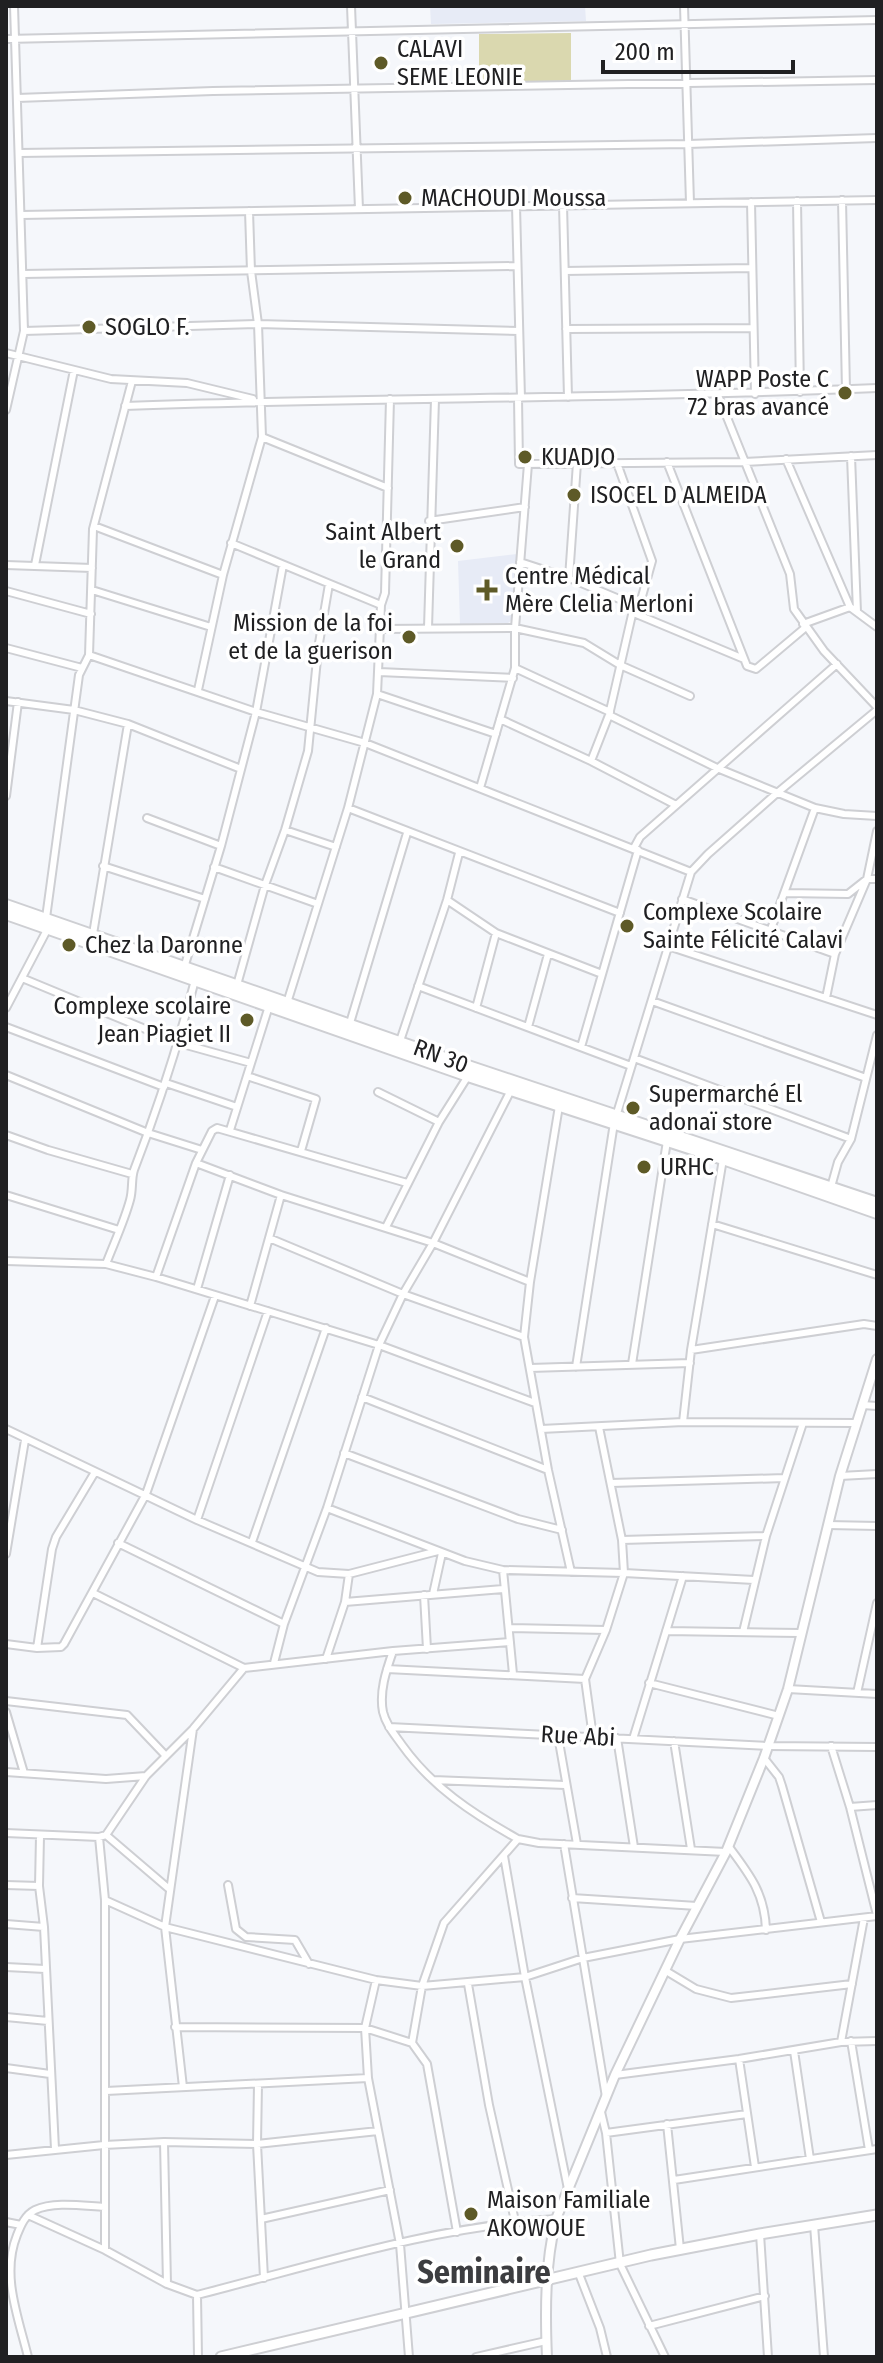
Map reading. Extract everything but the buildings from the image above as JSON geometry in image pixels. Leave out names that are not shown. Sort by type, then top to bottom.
[{"type":"main road","name":"RN 30","points":[[6,905],[195,980],[559,1106],[616,1118],[667,1141],[877,1213]]},
{"type":"main road","name":"RN 30","points":[[6,914],[93,934],[616,1118],[877,1203]]},
{"type":"main road","points":[[221,2357],[680,2249],[877,2215]]},
{"type":"street","points":[[6,410],[24,331],[14,6]]},
{"type":"street","points":[[351,6],[359,209]]},
{"type":"street","points":[[684,6],[690,203]]},
{"type":"street","points":[[6,39],[877,20]]},
{"type":"street","points":[[17,98],[877,80]]},
{"type":"street","points":[[19,153],[688,144],[877,138]]},
{"type":"street","points":[[842,200],[846,390]]},
{"type":"street","points":[[21,215],[877,200]]},
{"type":"street","points":[[797,201],[800,392]]},
{"type":"street","points":[[751,202],[755,394]]},
{"type":"street","points":[[563,205],[568,397]]},
{"type":"street","points":[[516,206],[519,464],[744,462],[877,455]]},
{"type":"street","points":[[198,690],[231,543],[262,437],[258,324],[251,271],[249,211]]},
{"type":"street","points":[[23,274],[517,266]]},
{"type":"street","points":[[565,271],[752,268]]},
{"type":"street","points":[[24,331],[258,324],[519,331]]},
{"type":"street","points":[[566,329],[753,328]]},
{"type":"street","points":[[6,353],[132,381],[187,383],[260,401]]},
{"type":"street","points":[[35,565],[74,370]]},
{"type":"street","points":[[6,1008],[47,923],[74,710],[82,668],[89,655],[94,526],[132,381]]},
{"type":"street","points":[[125,406],[260,401],[718,395],[877,388]]},
{"type":"street","points":[[576,1367],[616,1118],[691,872],[877,708],[804,625],[794,609],[790,574],[718,395]]},
{"type":"street","points":[[287,1003],[348,808],[377,694],[381,605],[385,593],[390,399]]},
{"type":"street","points":[[428,628],[435,399]]},
{"type":"street","points":[[262,437],[388,488]]},
{"type":"street","points":[[851,456],[857,612]]},
{"type":"street","points":[[786,459],[850,607],[877,627]]},
{"type":"street","points":[[667,462],[747,666],[756,669],[804,625],[850,607]]},
{"type":"street","points":[[569,578],[577,463]]},
{"type":"street","points":[[591,761],[610,714],[635,610],[652,561],[617,463]]},
{"type":"street","points":[[480,788],[515,668],[515,628],[528,464]]},
{"type":"street","points":[[429,521],[525,507]]},
{"type":"street","points":[[94,526],[223,575]]},
{"type":"street","points":[[231,543],[381,605]]},
{"type":"street","points":[[520,562],[569,578],[744,659]]},
{"type":"street","points":[[6,565],[92,568]]},
{"type":"street","points":[[184,968],[221,846],[256,712],[283,565]]},
{"type":"street","points":[[237,985],[308,751],[316,665],[329,584]]},
{"type":"street","points":[[92,590],[211,627]]},
{"type":"street","points":[[6,591],[91,614]]},
{"type":"street","points":[[381,629],[515,628],[584,643],[620,665],[690,696]]},
{"type":"street","points":[[6,648],[82,668]]},
{"type":"street","points":[[89,655],[256,712],[365,743],[691,872]]},
{"type":"street","points":[[581,1047],[640,837],[837,664]]},
{"type":"street","points":[[515,668],[717,768],[777,793],[833,813],[877,816]]},
{"type":"street","points":[[379,672],[513,678]]},
{"type":"street","points":[[377,694],[496,734]]},
{"type":"street","points":[[6,701],[74,710],[128,724],[241,769]]},
{"type":"street","points":[[6,796],[18,702]]},
{"type":"street","points":[[500,719],[676,805]]},
{"type":"street","points":[[93,934],[128,724]]},
{"type":"street","points":[[348,808],[620,913]]},
{"type":"street","points":[[771,929],[815,808]]},
{"type":"street","points":[[147,818],[221,846]]},
{"type":"street","points":[[285,830],[336,847]]},
{"type":"street","points":[[826,998],[835,954],[867,879],[877,831]]},
{"type":"street","points":[[350,1023],[407,833]]},
{"type":"street","points":[[400,1041],[447,900],[459,853]]},
{"type":"street","points":[[103,866],[205,899]]},
{"type":"street","points":[[214,867],[318,904]]},
{"type":"street","points":[[786,893],[848,894],[867,879],[877,879]]},
{"type":"street","points":[[682,899],[835,954]]},
{"type":"street","points":[[447,900],[496,933],[602,974]]},
{"type":"street","points":[[476,1008],[496,933]]},
{"type":"street","points":[[668,946],[877,1015]]},
{"type":"street","points":[[528,1027],[548,954]]},
{"type":"street","points":[[22,978],[179,1043],[251,1063]]},
{"type":"street","points":[[106,1264],[130,1202],[134,1185],[132,1174],[179,1043],[195,980]]},
{"type":"street","points":[[418,986],[631,1066]]},
{"type":"street","points":[[652,1001],[866,1078]]},
{"type":"street","points":[[230,1130],[269,1006]]},
{"type":"street","points":[[6,1027],[165,1085],[237,1107]]},
{"type":"street","points":[[831,1187],[838,1162],[851,1139],[877,1035]]},
{"type":"street","points":[[634,1058],[851,1139]]},
{"type":"street","points":[[6,1075],[148,1133],[202,1150]]},
{"type":"street","points":[[247,1076],[316,1099],[301,1151]]},
{"type":"street","points":[[386,1227],[439,1122],[468,1076]]},
{"type":"street","points":[[274,1663],[284,1624],[327,1508],[379,1345],[511,1090]]},
{"type":"street","points":[[378,1092],[439,1122]]},
{"type":"street","points":[[559,1106],[524,1337],[548,1470],[571,1572]]},
{"type":"street","points":[[156,1277],[196,1163],[214,1129],[230,1130],[407,1183]]},
{"type":"street","points":[[6,1135],[132,1174]]},
{"type":"street","points":[[632,1364],[667,1141]]},
{"type":"street","points":[[683,1422],[691,1350],[723,1159]]},
{"type":"street","points":[[196,1163],[281,1195],[433,1243],[530,1282]]},
{"type":"street","points":[[197,1289],[230,1175]]},
{"type":"street","points":[[6,1195],[119,1230]]},
{"type":"street","points":[[250,1306],[281,1195]]},
{"type":"street","points":[[712,1224],[877,1275]]},
{"type":"street","points":[[269,1238],[403,1294],[524,1337]]},
{"type":"street","points":[[6,1261],[106,1264],[156,1277],[379,1345],[535,1403]]},
{"type":"street","points":[[6,1644],[61,1647],[146,1494],[215,1296]]},
{"type":"street","points":[[197,1520],[268,1311]]},
{"type":"street","points":[[691,1350],[864,1324],[877,1326]]},
{"type":"street","points":[[252,1542],[326,1328]]},
{"type":"street","points":[[547,2357],[547,2280],[556,2219],[615,2075],[680,1939],[727,1850],[764,1758],[788,1689],[840,1476],[877,1359]]},
{"type":"street","points":[[530,1368],[690,1363]]},
{"type":"street","points":[[362,1397],[548,1470]]},
{"type":"street","points":[[862,1405],[877,1406]]},
{"type":"street","points":[[541,1429],[683,1422],[856,1423]]},
{"type":"street","points":[[743,1632],[766,1536],[803,1423]]},
{"type":"street","points":[[593,1737],[585,1679],[606,1630],[624,1573],[622,1540],[599,1427]]},
{"type":"street","points":[[6,1429],[197,1520],[305,1566],[334,1575],[440,1552]]},
{"type":"street","points":[[6,1554],[25,1440]]},
{"type":"street","points":[[344,1453],[518,1519],[562,1530]]},
{"type":"street","points":[[37,1648],[52,1549],[95,1472]]},
{"type":"street","points":[[840,1476],[877,1474]]},
{"type":"street","points":[[611,1483],[785,1478]]},
{"type":"street","points":[[327,1508],[440,1552],[503,1570],[754,1580]]},
{"type":"street","points":[[828,1525],[877,1526]]},
{"type":"street","points":[[622,1540],[766,1536]]},
{"type":"street","points":[[118,1543],[284,1624]]},
{"type":"street","points":[[433,1594],[440,1552]]},
{"type":"street","points":[[503,1570],[513,1674]]},
{"type":"street","points":[[325,1659],[345,1602],[349,1574]]},
{"type":"street","points":[[633,1739],[683,1576]]},
{"type":"street","points":[[345,1602],[503,1589]]},
{"type":"street","points":[[93,1593],[244,1668],[393,1651],[510,1642]]},
{"type":"street","points":[[424,1595],[427,1649]]},
{"type":"street","points":[[857,1693],[877,1603]]},
{"type":"street","points":[[510,1628],[606,1630]]},
{"type":"street","points":[[666,1631],[800,1633]]},
{"type":"street","points":[[393,1651],[381,1694],[383,1713],[389,1727],[432,1780],[476,1815],[518,1839],[564,1844],[727,1850]]},
{"type":"street","points":[[105,2250],[105,1900],[102,1836],[146,1776],[193,1729],[244,1668]]},
{"type":"street","points":[[387,1669],[585,1679]]},
{"type":"street","points":[[649,1683],[779,1716]]},
{"type":"street","points":[[788,1689],[877,1694]]},
{"type":"street","points":[[6,1701],[127,1715],[166,1756]]},
{"type":"street","points":[[6,1712],[24,1773]]},
{"type":"street","name":"Rue Abi","points":[[389,1727],[767,1746],[877,1747]]},
{"type":"street","points":[[183,2087],[165,1927],[168,1888],[193,1729]]},
{"type":"street","points":[[558,1736],[577,1844]]},
{"type":"street","points":[[617,1738],[634,1847]]},
{"type":"street","points":[[674,1741],[691,1849]]},
{"type":"street","points":[[105,1900],[165,1927],[376,1980],[422,1986],[525,1977],[583,1958],[680,1939],[877,1915],[831,1746]]},
{"type":"street","points":[[764,1758],[779,1777],[821,1922]]},
{"type":"street","points":[[6,1772],[106,1779],[146,1776]]},
{"type":"street","points":[[432,1780],[565,1785]]},
{"type":"street","points":[[850,1807],[877,1805]]},
{"type":"street","points":[[6,1833],[102,1836],[168,1888]]},
{"type":"street","points":[[40,1836],[39,1886],[44,1927],[55,2149]]},
{"type":"street","points":[[412,2043],[422,1986],[444,1923],[518,1839]]},
{"type":"street","points":[[564,1844],[606,2097]]},
{"type":"street","points":[[727,1850],[760,1895],[765,1909],[766,1930]]},
{"type":"street","points":[[504,1856],[568,2189]]},
{"type":"street","points":[[866,1872],[877,1869]]},
{"type":"street","points":[[6,1885],[39,1886]]},
{"type":"street","points":[[228,1885],[236,1929],[240,1933],[246,1937],[295,1940],[309,1964]]},
{"type":"street","points":[[572,1898],[697,1906]]},
{"type":"street","points":[[841,2042],[864,1918]]},
{"type":"street","points":[[6,1924],[44,1927]]},
{"type":"street","points":[[6,1967],[45,1969]]},
{"type":"street","points":[[666,1971],[696,1989],[731,1998],[852,1984]]},
{"type":"street","points":[[376,1980],[365,2028],[368,2078],[400,2244],[409,2357]]},
{"type":"street","points":[[468,1984],[489,2105],[515,2221]]},
{"type":"street","points":[[6,2017],[48,2021]]},
{"type":"street","points":[[175,2027],[365,2028],[412,2043],[427,2064],[457,2232]]},
{"type":"street","points":[[674,2180],[873,2150],[851,2041]]},
{"type":"street","points":[[615,2075],[841,2042],[877,2041]]},
{"type":"street","points":[[794,2051],[810,2159]]},
{"type":"street","points":[[739,2059],[755,2167]]},
{"type":"street","points":[[6,2068],[50,2074]]},
{"type":"street","points":[[106,2091],[368,2078]]},
{"type":"street","points":[[258,2084],[257,2144],[264,2278]]},
{"type":"street","points":[[600,2111],[606,2133],[620,2264],[665,2357]]},
{"type":"street","points":[[606,2133],[747,2114]]},
{"type":"street","points":[[667,2124],[680,2249]]},
{"type":"street","points":[[6,2155],[164,2142],[257,2144],[378,2131]]},
{"type":"street","points":[[164,2142],[167,2284]]},
{"type":"street","points":[[261,2219],[390,2190]]},
{"type":"street","points":[[28,2357],[8,2281],[9,2258],[21,2225],[28,2215],[45,2207],[104,2207]]},
{"type":"street","points":[[28,2215],[105,2250],[167,2284],[197,2295],[400,2244],[515,2221],[556,2219]]},
{"type":"street","points":[[6,2222],[21,2225]]},
{"type":"street","points":[[814,2225],[824,2357]]},
{"type":"street","points":[[760,2234],[768,2357]]},
{"type":"street","points":[[579,2274],[600,2328],[607,2357]]},
{"type":"street","points":[[197,2295],[198,2357]]},
{"type":"street","points":[[649,2326],[765,2296]]},
{"type":"street","points":[[476,2357],[546,2341]]},
{"type":"shaded area","points":[[430,6],[585,6],[586,21],[431,24]]},
{"type":"shaded area","points":[[571,33],[571,82],[479,83],[479,34]]},
{"type":"shaded area","name":"Centre Médical Mère Clelia Merloni","points":[[517,554],[513,619],[508,623],[460,624],[458,561]]},
{"type":"place","name":"CALAVI SEME LEONIE","points":[[381,63]]},
{"type":"place","name":"MACHOUDI Moussa","points":[[405,198]]},
{"type":"place","name":"SOGLO F.","points":[[89,327]]},
{"type":"place","name":"WAPP Poste C 72 bras avancé","points":[[845,393]]},
{"type":"place","name":"KUADJO","points":[[525,457]]},
{"type":"place","name":"ISOCEL D ALMEIDA","points":[[574,495]]},
{"type":"place","name":"Saint Albert le Grand","points":[[457,546]]},
{"type":"place","name":"Centre Médical Mère Clelia Merloni","points":[[487,590]]},
{"type":"place","name":"Mission de la foi et de la guerison","points":[[409,637]]},
{"type":"place","name":"Complexe Scolaire Sainte Félicité Calavi","points":[[627,926]]},
{"type":"place","name":"Chez la Daronne","points":[[69,945]]},
{"type":"place","name":"Complexe scolaire Jean Piagiet II","points":[[247,1020]]},
{"type":"place","name":"Supermarché El adonaï store","points":[[633,1108]]},
{"type":"place","name":"URHC","points":[[644,1167]]},
{"type":"place","name":"Maison Familiale AKOWOUE","points":[[471,2214]]},
{"type":"district","name":"Seminaire","points":[[484,2272]]}]
